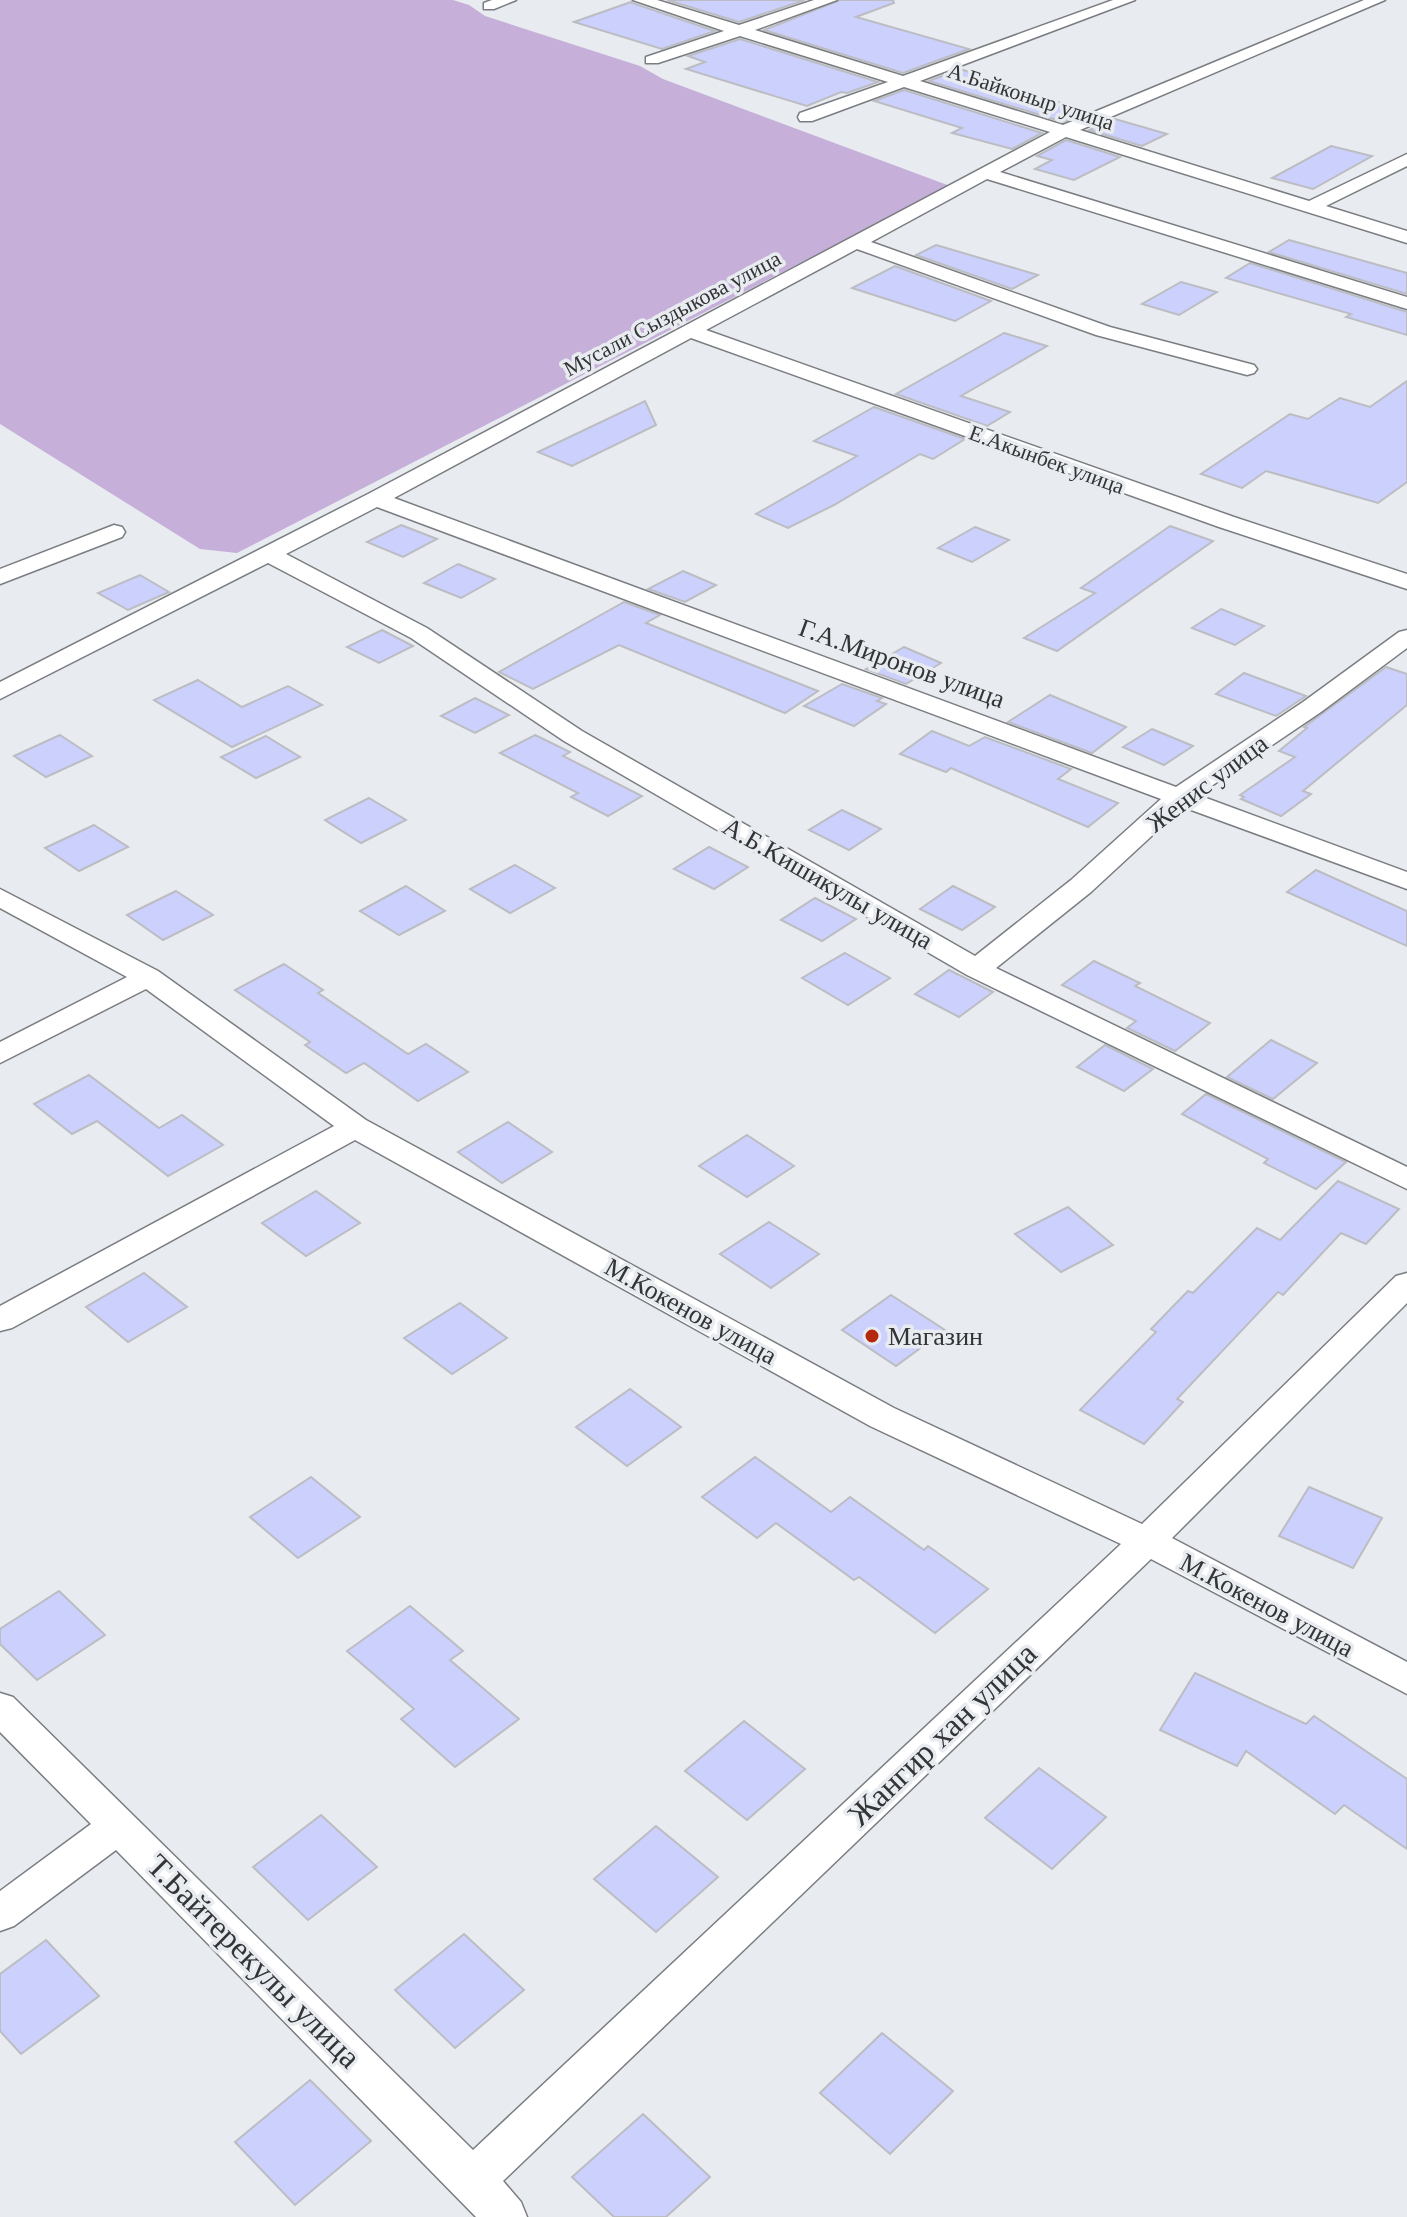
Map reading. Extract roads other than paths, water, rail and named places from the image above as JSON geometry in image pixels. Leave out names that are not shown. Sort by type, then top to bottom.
[{"type":"street","points":[[489,6],[508,0]]},
{"type":"street","name":"А.Байконыр улица","points":[[641,0],[1407,237]]},
{"type":"street","points":[[652,60],[829,0]]},
{"type":"street","points":[[806,117],[1127,0]]},
{"type":"street","name":"Мусали Сыздыкова улица","points":[[0,692],[376,499],[1062,132],[1377,0]]},
{"type":"street","points":[[1310,207],[1407,159]]},
{"type":"street","points":[[985,173],[1152,227],[1253,253],[1407,303]]},
{"type":"street","points":[[855,242],[1103,331],[1247,369]]},
{"type":"street","name":"Е.Акынбек улица","points":[[688,331],[814,373],[1247,531],[1407,582]]},
{"type":"street","name":"Г.А.Миронов улица","points":[[376,499],[1407,881]]},
{"type":"street","points":[[0,577],[114,532]]},
{"type":"street","name":"А.Б.Кишикулы улица","points":[[268,554],[419,633],[573,736],[977,969],[1407,1179]]},
{"type":"street","name":"Женис улица","points":[[977,969],[1081,886],[1178,797],[1312,707],[1407,637]]},
{"type":"street","name":"М.Кокенов улица","points":[[0,897],[148,977],[355,1127],[882,1417],[1147,1541],[1407,1679]]},
{"type":"street","points":[[0,1054],[148,977]]},
{"type":"street","points":[[0,1320],[355,1127]]},
{"type":"street","name":"Жангир хан улица","points":[[473,2180],[1147,1541],[1407,1284]]},
{"type":"street","name":"Т.Байтерекулы улица","points":[[0,1708],[473,2180],[505,2217]]},
{"type":"street","points":[[0,1914],[118,1826]]},
{"type":"place","name":"Магазин","points":[[872,1336]]}]
